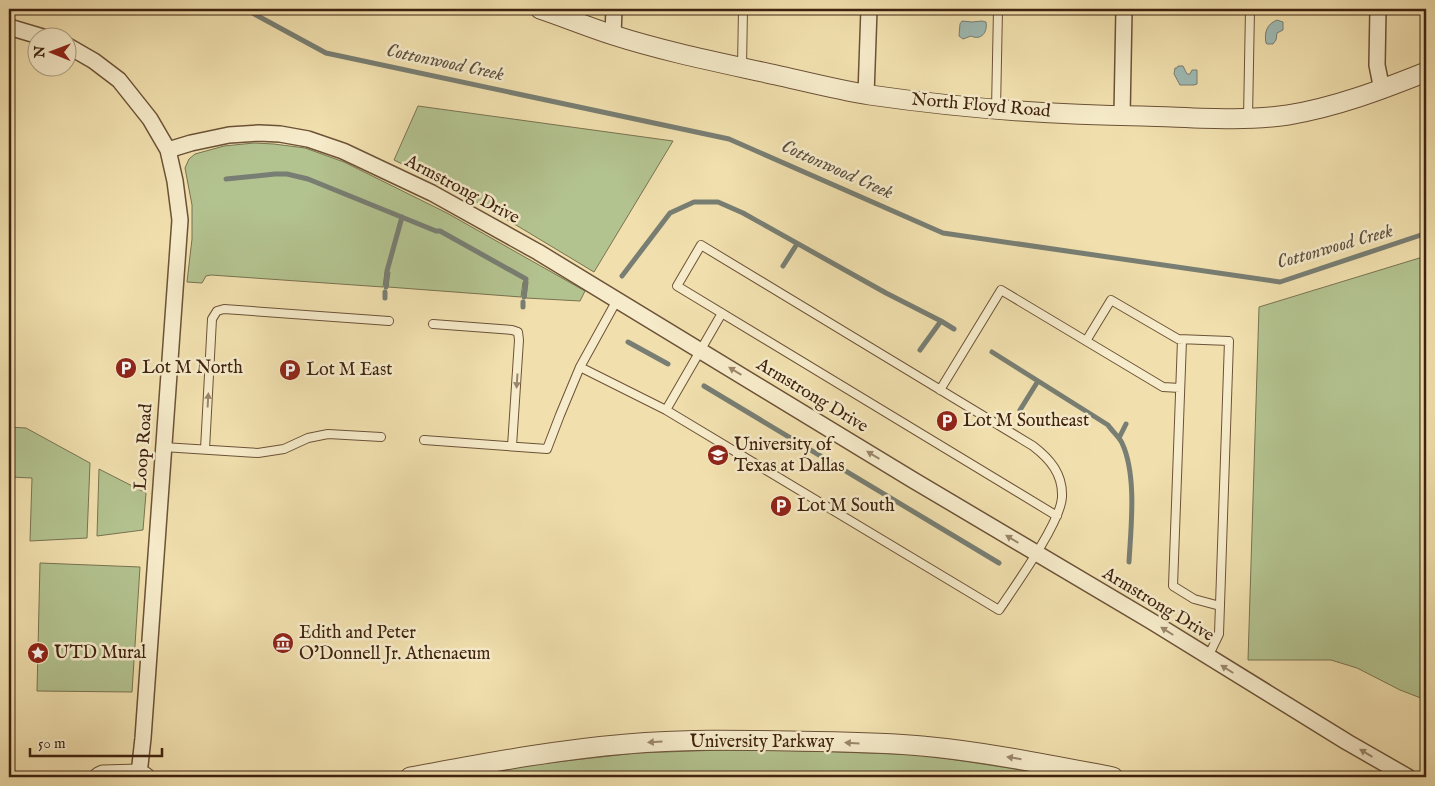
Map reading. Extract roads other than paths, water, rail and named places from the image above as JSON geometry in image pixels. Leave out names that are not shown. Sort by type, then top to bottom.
[{"type":"street","name":"North Floyd Road","points":[[540,9],[613,35],[664,49],[866,95],[996,109],[1122,116],[1248,118],[1285,115],[1321,108],[1382,90],[1426,72]]},
{"type":"street","points":[[613,35],[614,9]]},
{"type":"street","points":[[866,95],[869,9]]},
{"type":"street","points":[[1122,116],[1124,9]]},
{"type":"street","points":[[1378,9],[1377,65],[1382,90]]},
{"type":"street","points":[[9,27],[28,33]]},
{"type":"street","name":"Loop Road","points":[[78,52],[119,80],[150,119],[168,150],[175,181],[180,220],[145,708],[142,776]]},
{"type":"street","name":"Armstrong Drive","points":[[168,150],[229,135],[280,134],[308,139],[344,151],[432,193],[538,252],[702,350],[1347,742],[1408,777]]},
{"type":"street","name":"University Parkway","points":[[410,777],[572,749],[712,740],[922,746],[1012,758],[1113,777]]},
{"type":"street","points":[[98,777],[103,775],[142,776]]},
{"type":"lane","points":[[742,67],[743,9]]},
{"type":"lane","points":[[996,109],[998,9]]},
{"type":"lane","points":[[1248,118],[1250,9]]},
{"type":"lane","points":[[580,367],[666,410],[999,610],[1036,553],[1057,516],[1062,497],[1059,474],[1047,456],[701,245],[677,286],[1057,516]]},
{"type":"lane","points":[[940,390],[1001,290],[1163,388],[1180,388]]},
{"type":"lane","points":[[424,440],[547,450],[580,367],[617,300]]},
{"type":"lane","points":[[1086,341],[1111,300],[1178,340],[1229,341],[1219,634],[1208,657]]},
{"type":"lane","points":[[205,449],[212,319],[217,311],[224,309],[259,311],[389,321]]},
{"type":"lane","points":[[666,410],[722,313]]},
{"type":"lane","points":[[433,324],[518,332],[512,446]]},
{"type":"lane","points":[[1182,340],[1173,586],[1194,599],[1220,606]]},
{"type":"lane","points":[[163,447],[258,453],[284,449],[308,438],[328,434],[381,437]]},
{"type":"water","points":[[1277,20],[1283,22],[1283,30],[1277,33],[1273,44],[1267,44],[1265,35],[1267,29]]},
{"type":"water","points":[[962,21],[986,22],[985,32],[978,37],[971,36],[963,39],[959,36]]},
{"type":"water","points":[[1183,66],[1187,74],[1190,74],[1192,70],[1197,70],[1197,84],[1180,85],[1174,74],[1175,68]]},
{"type":"waterway","name":"Cottonwood Creek","points":[[245,9],[326,53],[729,139],[943,233],[1280,282],[1421,235],[1426,235]]},
{"type":"waterway","points":[[226,179],[275,174],[287,174],[308,179],[440,231],[526,279],[524,297]]},
{"type":"waterway","points":[[622,276],[670,213],[694,202],[718,202],[743,213],[954,329]]},
{"type":"waterway","points":[[386,287],[387,271],[402,217]]},
{"type":"waterway","points":[[783,266],[797,244]]},
{"type":"waterway","points":[[385,292],[385,298]]},
{"type":"waterway","points":[[523,302],[523,307]]},
{"type":"waterway","points":[[920,350],[941,321]]},
{"type":"waterway","points":[[628,342],[668,364]]},
{"type":"waterway","points":[[992,352],[1108,425],[1121,441],[1127,456],[1131,485],[1132,517],[1129,562]]},
{"type":"waterway","points":[[1020,410],[1038,381]]},
{"type":"waterway","points":[[704,386],[999,563]]},
{"type":"waterway","points":[[1119,438],[1126,424]]},
{"type":"place","name":"Lot M North","points":[[126,368]]},
{"type":"place","name":"Lot M East","points":[[290,370]]},
{"type":"place","name":"Lot M Southeast","points":[[947,421]]},
{"type":"place","name":"University of Texas at Dallas","points":[[718,455]]},
{"type":"place","name":"Lot M South","points":[[781,506]]},
{"type":"place","name":"Edith and Peter O’Donnell Jr. Athenaeum","points":[[283,643]]},
{"type":"place","name":"UTD Mural","points":[[38,653]]}]
